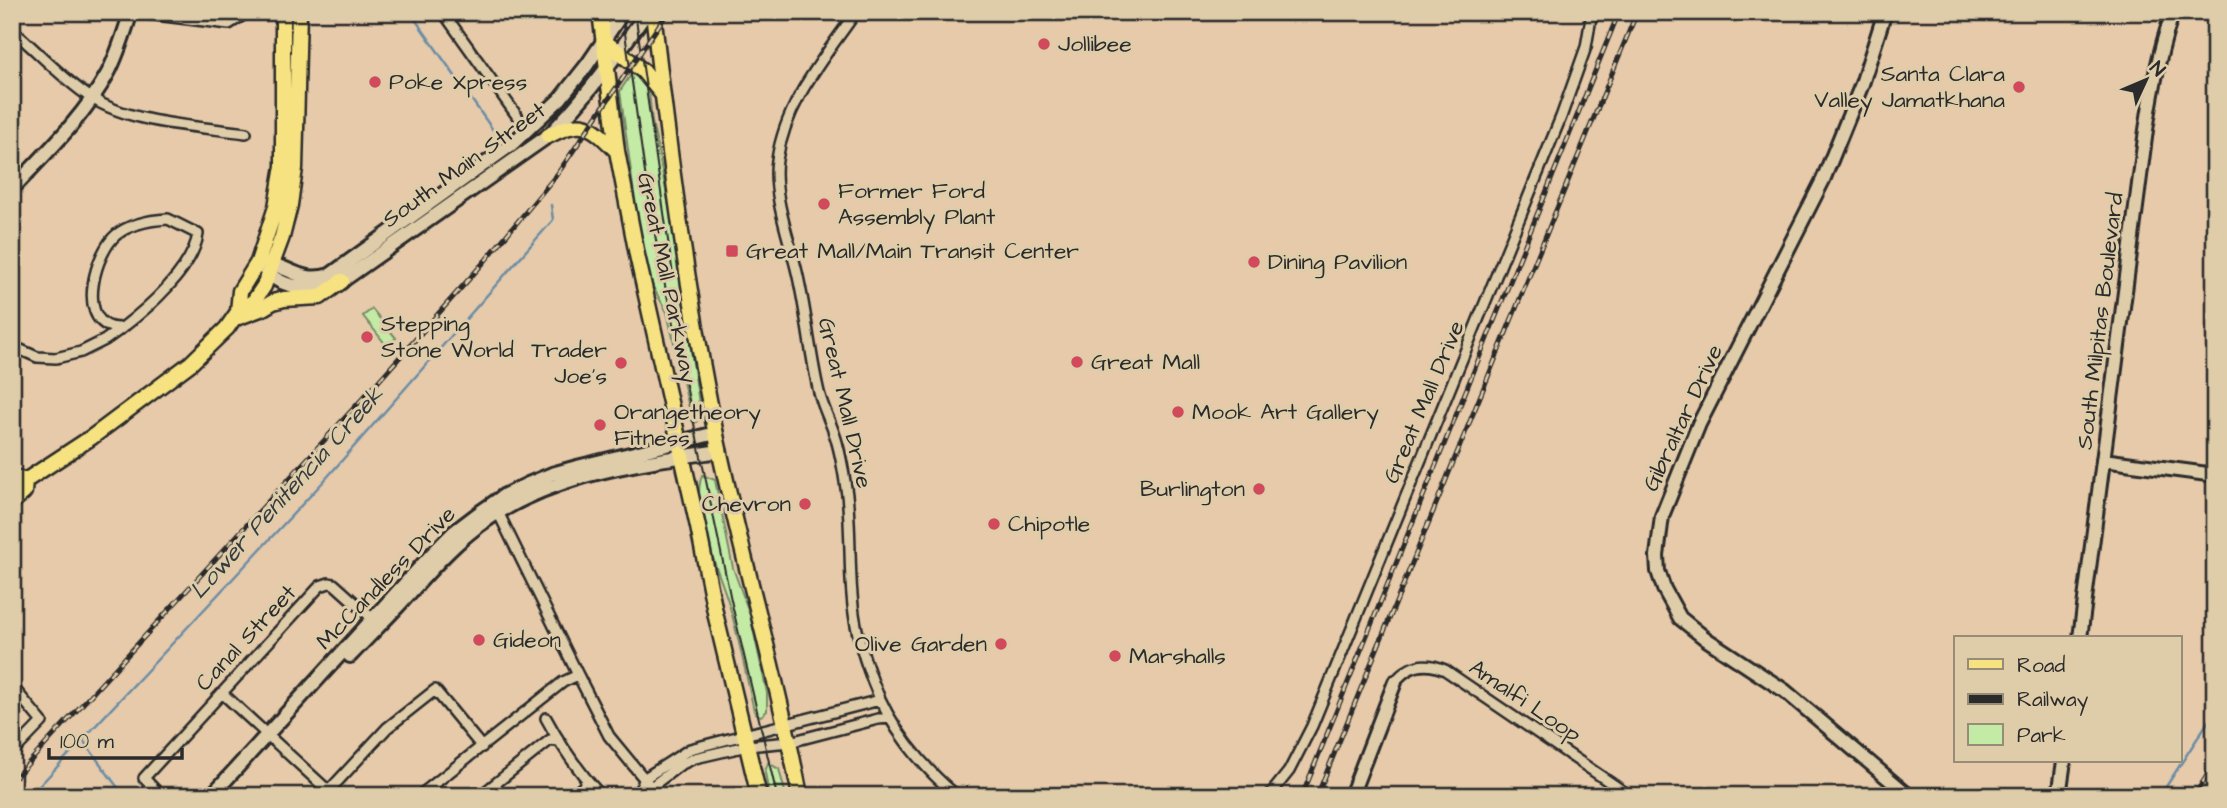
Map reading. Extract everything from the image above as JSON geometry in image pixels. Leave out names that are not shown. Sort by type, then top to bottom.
[{"type":"main road","points":[[12,190],[92,99],[119,48],[131,12]]},
{"type":"main road","points":[[12,502],[24,492],[18,480],[92,437],[191,363],[235,316],[254,301],[271,269],[290,205],[295,168],[284,12]]},
{"type":"main road","points":[[235,316],[240,291],[258,262],[280,188],[291,112],[299,12]]},
{"type":"main road","name":"Great Mall Parkway","points":[[600,12],[617,151],[637,255],[716,617],[759,796]]},
{"type":"main road","name":"South Main Street","points":[[271,269],[288,285],[310,289],[342,281],[447,199],[560,99],[623,12]]},
{"type":"main road","name":"South Main Street","points":[[258,262],[271,269],[308,278],[330,275],[548,136],[607,69],[647,12]]},
{"type":"main road","name":"Great Mall Parkway","points":[[653,12],[697,338],[720,451],[786,724],[800,796]]},
{"type":"main road","name":"Gibraltar Drive","points":[[1885,12],[1862,84],[1823,180],[1696,431],[1662,516],[1657,556],[1658,571],[1664,589],[1680,618],[1706,639],[1785,691],[1909,796]]},
{"type":"main road","name":"South Milpitas Boulevard","points":[[2080,636],[2146,125],[2159,58],[2173,12]]},
{"type":"main road","points":[[604,41],[643,71],[663,95]]},
{"type":"main road","points":[[548,136],[566,126],[579,124],[598,132],[617,151]]},
{"type":"main road","points":[[235,316],[263,309],[284,299],[320,297],[342,281]]},
{"type":"main road","name":"McCandless Drive","points":[[211,796],[439,560],[470,532],[498,512],[526,497],[563,483],[664,458],[716,433]]},
{"type":"main road","name":"McCandless Drive","points":[[222,796],[373,619],[454,533],[505,495],[552,474],[681,449],[720,451]]},
{"type":"main road","points":[[2103,460],[2215,475]]},
{"type":"main road","points":[[1355,794],[1395,682]]},
{"type":"main road","points":[[2059,796],[2064,762]]},
{"type":"street","points":[[131,12],[229,24],[248,12]]},
{"type":"street","points":[[443,12],[527,130]]},
{"type":"street","name":"Great Mall Drive","points":[[856,12],[815,70],[796,103],[781,141],[776,161],[776,176],[798,275],[819,391],[839,449],[851,533],[852,595],[857,635],[880,700],[890,718],[915,753],[957,796]]},
{"type":"street","name":"Great Mall Drive","points":[[1269,796],[1289,771],[1312,726],[1561,117],[1586,47],[1592,12]]},
{"type":"street","points":[[12,30],[64,78],[92,99],[126,115],[246,133]]},
{"type":"street","points":[[12,346],[37,357],[56,358],[81,352],[105,340],[149,308],[196,245],[198,234],[168,219],[136,224],[117,234],[97,263],[92,286],[100,319],[101,331],[97,342]]},
{"type":"street","points":[[100,319],[109,327],[122,328]]},
{"type":"street","points":[[498,512],[609,736],[645,778],[646,788]]},
{"type":"street","name":"Canal Street","points":[[161,796],[144,778],[324,584],[338,587],[373,619]]},
{"type":"street","name":"Amalfi Loop","points":[[1395,682],[1399,676],[1415,666],[1427,665],[1445,670],[1630,796]]},
{"type":"street","points":[[419,796],[563,682],[578,674]]},
{"type":"street","points":[[12,686],[42,722],[12,753]]},
{"type":"street","points":[[222,693],[329,794],[387,728],[435,690],[482,747]]},
{"type":"street","points":[[632,796],[695,758],[786,724],[880,700]]},
{"type":"street","points":[[546,718],[558,741],[601,796]]},
{"type":"street","points":[[645,778],[690,750],[746,740],[790,742],[890,718]]},
{"type":"street","points":[[480,796],[550,740],[558,741]]},
{"type":"street","points":[[572,796],[587,780]]},
{"type":"green space","points":[[634,70],[648,82],[652,121],[672,221],[701,417],[695,423],[692,421],[667,312],[653,287],[647,268],[635,201],[620,91]]},
{"type":"green space","points":[[372,309],[396,338],[387,346],[363,316]]},
{"type":"green space","points":[[702,475],[715,480],[733,568],[750,615],[767,693],[767,711],[761,716],[754,711],[731,611],[703,525],[699,490]]},
{"type":"green space","points":[[768,763],[779,769],[786,796],[769,796],[765,772]]},
{"type":"waterway","name":"Lower Penitencia Creek","points":[[410,12],[500,140]]},
{"type":"waterway","name":"Lower Penitencia Creek","points":[[30,796],[323,482],[553,220],[551,205]]},
{"type":"waterway","points":[[2160,796],[2215,711]]},
{"type":"waterway","points":[[82,739],[124,796]]},
{"type":"tram line","points":[[622,12],[658,252],[731,600],[777,796]]},
{"type":"tram line","points":[[635,12],[673,275]]},
{"type":"railway","points":[[12,781],[485,261],[558,173],[668,12]]},
{"type":"railway","points":[[1302,796],[1619,12]]},
{"type":"railway","points":[[1317,796],[1637,12]]},
{"type":"railway","points":[[2194,796],[2215,763]]},
{"type":"place","name":"Jollibee","points":[[1044,44]]},
{"type":"place","name":"Poke Xpress","points":[[375,82]]},
{"type":"place","name":"Santa Clara Valley Jamatkhana","points":[[2019,87]]},
{"type":"place","name":"Former Ford Assembly Plant","points":[[824,204]]},
{"type":"place","name":"Great Mall/Main Transit Center","points":[[732,251]]},
{"type":"place","name":"Dining Pavilion","points":[[1254,262]]},
{"type":"place","name":"Stepping Stone World","points":[[367,337]]},
{"type":"place","name":"Great Mall","points":[[1077,362]]},
{"type":"place","name":"Trader Joe's","points":[[621,363]]},
{"type":"place","name":"Mook Art Gallery","points":[[1178,412]]},
{"type":"place","name":"Orangetheory Fitness","points":[[600,425]]},
{"type":"place","name":"Burlington","points":[[1259,489]]},
{"type":"place","name":"Chevron","points":[[805,504]]},
{"type":"place","name":"Chipotle","points":[[994,524]]},
{"type":"place","name":"Gideon","points":[[479,640]]},
{"type":"place","name":"Olive Garden","points":[[1001,644]]},
{"type":"place","name":"Marshalls","points":[[1115,656]]}]
